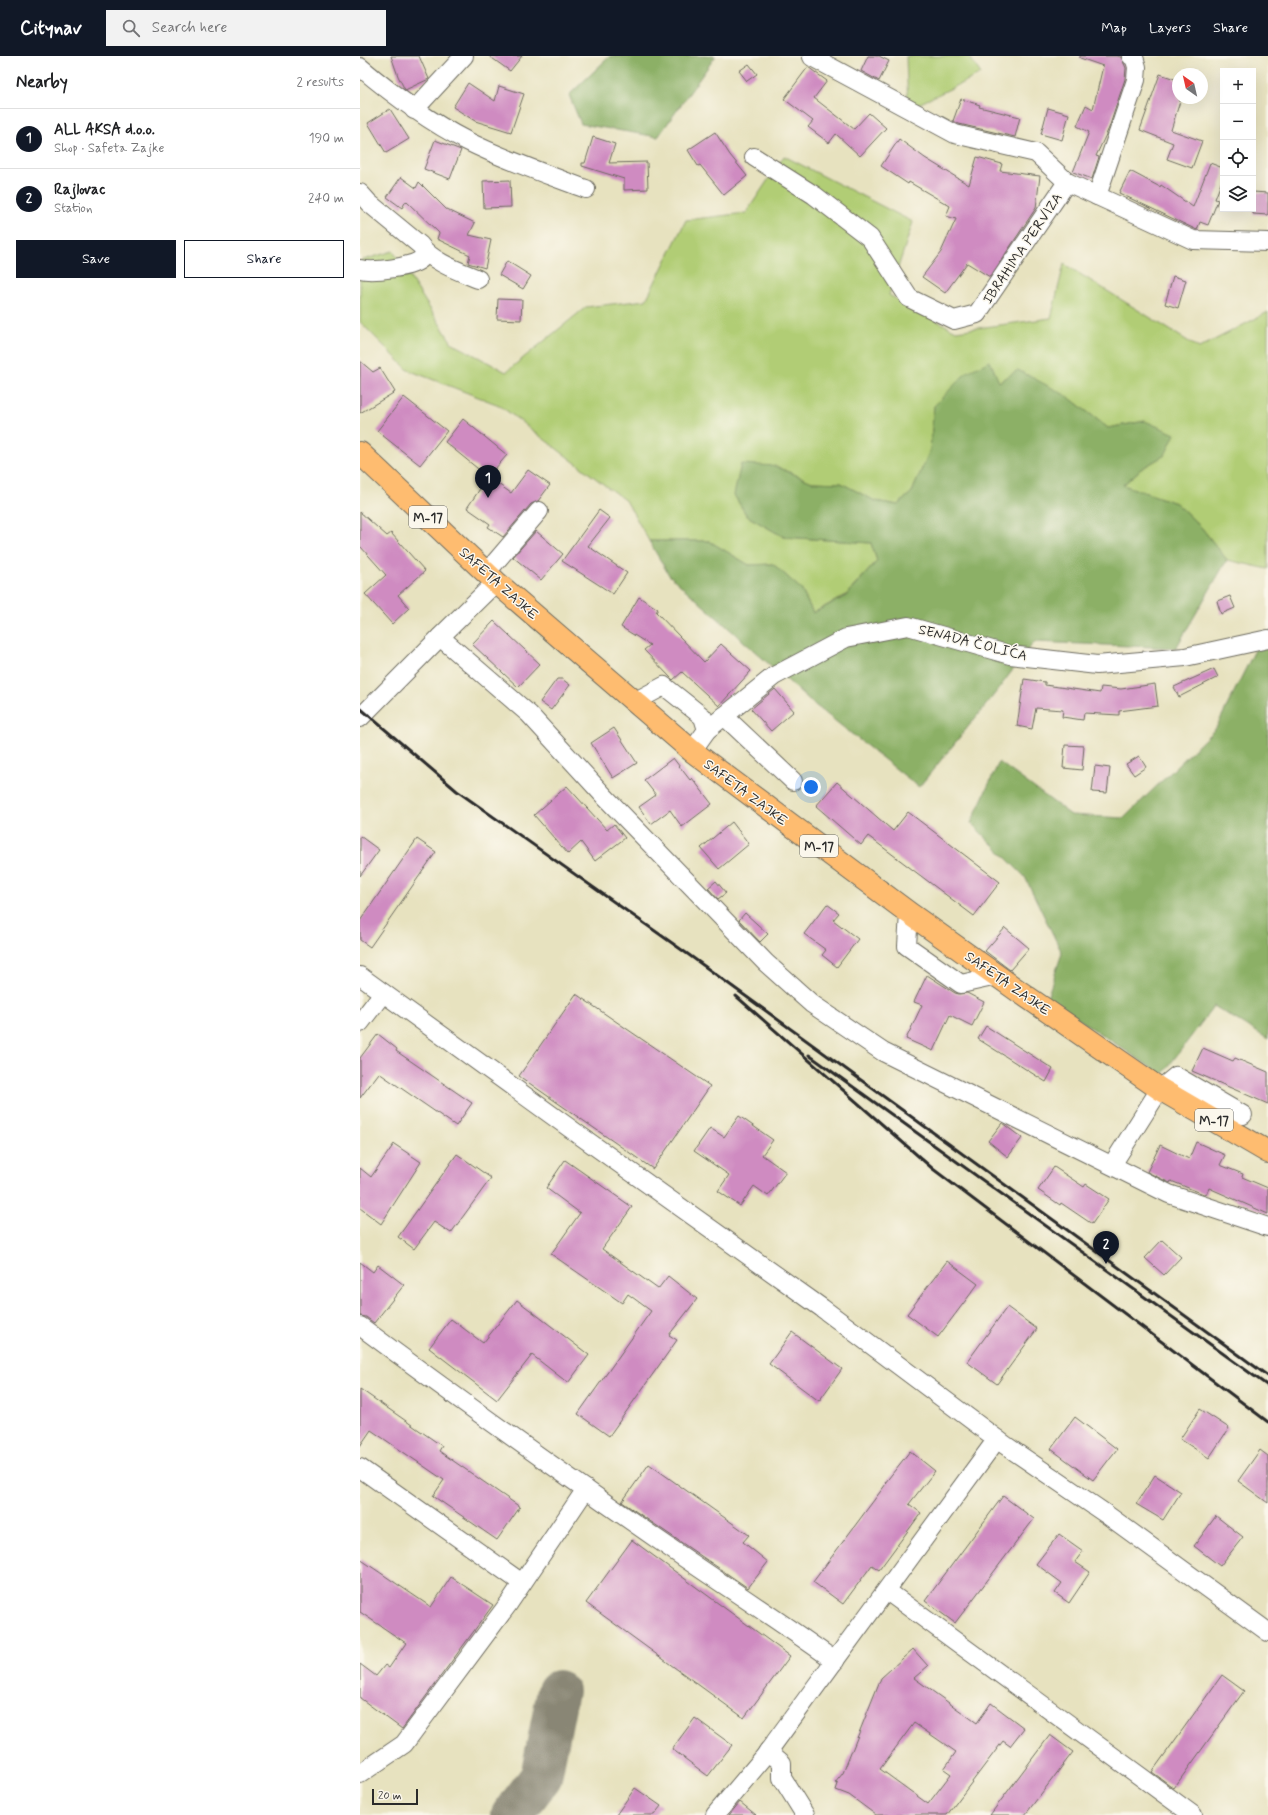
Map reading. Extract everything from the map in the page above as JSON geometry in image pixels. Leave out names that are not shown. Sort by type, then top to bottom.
[{"type":"main road","name":"SAFETA ZAJKE","points":[[360,453],[491,578],[692,751],[909,913],[997,976],[1160,1089],[1268,1152]]},
{"type":"street","points":[[414,110],[464,56]]},
{"type":"street","points":[[1097,196],[1136,80],[1137,67],[1134,57],[1131,56]]},
{"type":"street","name":"IBRAHIMA PERVIZA","points":[[812,57],[955,134],[1036,153],[1067,182],[1193,240],[1268,242]]},
{"type":"street","points":[[360,67],[394,96],[414,110],[467,141],[586,189]]},
{"type":"street","name":"IBRAHIMA PERVIZA","points":[[754,157],[814,195],[870,238],[909,298],[954,320],[978,314],[1067,182]]},
{"type":"street","points":[[360,193],[369,203],[420,245],[425,252],[451,267],[478,279]]},
{"type":"street","points":[[360,269],[392,269],[413,264],[422,258],[425,252]]},
{"type":"street","points":[[360,718],[440,637],[491,578],[539,511]]},
{"type":"street","name":"SENADA ČOLIĆA","points":[[692,751],[708,730],[774,676],[846,638],[908,626],[1010,654],[1096,665],[1185,657],[1268,639]]},
{"type":"street","points":[[440,637],[529,714],[606,798],[766,963],[812,1004],[883,1052],[1169,1194],[1268,1228]]},
{"type":"street","points":[[634,702],[664,686],[703,717],[708,730]]},
{"type":"street","points":[[724,716],[793,781]]},
{"type":"street","points":[[360,976],[822,1308],[997,1440],[1106,1514],[1268,1632]]},
{"type":"street","points":[[360,1023],[382,993]]},
{"type":"street","points":[[1112,1165],[1160,1089],[1176,1076],[1243,1115]]},
{"type":"street","points":[[360,1326],[442,1387],[586,1489],[835,1661]]},
{"type":"street","points":[[715,1815],[768,1751],[997,1440]]},
{"type":"street","points":[[360,1468],[522,1583]]},
{"type":"street","points":[[360,1774],[404,1744],[522,1583],[586,1489]]},
{"type":"street","points":[[887,1591],[1193,1815]]},
{"type":"street","points":[[768,1751],[782,1764],[782,1778],[805,1815]]},
{"type":"green space","points":[[610,56],[715,57],[658,137],[581,124],[569,95]]},
{"type":"green space","points":[[906,56],[969,56],[981,74],[908,109]]},
{"type":"green space","points":[[784,156],[913,222],[889,295],[956,331],[1051,318],[1064,264],[1199,348],[1268,312],[1268,569],[1227,560],[1201,527],[1176,503],[1123,485],[1141,469],[1165,455],[1145,421],[1108,428],[1067,396],[999,382],[934,406],[930,450],[912,492],[898,505],[875,501],[841,483],[812,482],[775,466],[734,495],[747,516],[784,537],[871,543],[877,561],[846,595],[813,613],[801,589],[773,564],[749,565],[709,541],[649,541],[627,502],[499,405],[408,370],[360,322],[360,261],[393,251],[452,343],[506,372],[586,307],[646,300],[686,220],[746,213]]},
{"type":"green space","points":[[990,361],[999,382],[1018,370],[1067,396],[1108,428],[1145,421],[1175,434],[1165,455],[1141,469],[1123,485],[1176,503],[1201,527],[1227,560],[1176,648],[1034,642],[990,700],[919,787],[815,705],[669,575],[649,541],[709,541],[749,565],[773,564],[801,589],[813,613],[846,596],[877,561],[871,543],[784,537],[747,516],[734,495],[741,464],[775,466],[812,482],[841,483],[875,501],[898,505],[912,492],[930,450],[934,406],[967,372]]},
{"type":"green space","points":[[1256,648],[1268,648],[1268,1039],[1214,1006],[1162,1075],[1047,998],[1062,953],[1025,877],[971,823],[999,762],[1071,815],[1124,818],[1216,728]]},
{"type":"building","points":[[391,56],[419,56],[429,79],[405,90]]},
{"type":"building","points":[[489,56],[522,56],[510,71]]},
{"type":"building","points":[[868,56],[879,56],[889,61],[879,81],[861,71]]},
{"type":"building","points":[[1080,56],[1121,57],[1126,68],[1125,79],[1109,128],[1096,156],[1099,157],[1092,179],[1073,172],[1089,132],[1077,126],[1086,105],[1093,109],[1103,66],[1080,58]]},
{"type":"building","points":[[749,64],[757,74],[747,81],[739,71]]},
{"type":"building","points":[[808,67],[827,81],[814,98],[854,129],[869,113],[886,128],[860,156],[836,134],[829,143],[808,127],[813,121],[784,99]]},
{"type":"building","points":[[1160,74],[1172,78],[1172,104],[1179,104],[1171,130],[1202,141],[1192,168],[1167,159],[1173,143],[1140,130]]},
{"type":"building","points":[[468,83],[495,101],[499,86],[524,94],[511,132],[475,121],[453,107]]},
{"type":"building","points":[[961,99],[980,105],[979,107],[1020,117],[1015,137],[959,124],[953,121]]},
{"type":"building","points":[[1048,108],[1069,114],[1062,140],[1041,134]]},
{"type":"building","points":[[390,109],[409,139],[386,153],[368,123]]},
{"type":"building","points":[[715,132],[730,155],[747,176],[724,195],[700,165],[698,166],[688,150]]},
{"type":"building","points":[[593,137],[615,144],[609,163],[647,162],[648,189],[624,190],[624,179],[582,166],[582,163],[585,163]]},
{"type":"building","points":[[899,139],[925,158],[969,185],[977,157],[1002,164],[1000,171],[1040,176],[1036,208],[990,277],[967,263],[945,293],[922,277],[941,252],[956,219],[946,216],[950,206],[909,182],[908,184],[881,166]]},
{"type":"building","points":[[435,140],[461,150],[450,179],[424,169]]},
{"type":"building","points":[[1210,163],[1220,167],[1220,186],[1215,199],[1218,200],[1208,225],[1200,222],[1197,230],[1119,193],[1130,171],[1160,187],[1161,185],[1193,207]]},
{"type":"building","points":[[401,177],[416,188],[419,182],[446,209],[475,223],[469,235],[491,240],[485,268],[468,263],[470,255],[437,239],[439,233],[406,201],[402,208],[387,197]]},
{"type":"building","points":[[510,180],[511,207],[484,208],[483,181]]},
{"type":"building","points":[[1256,192],[1268,193],[1268,215],[1253,214],[1253,212],[1256,212]]},
{"type":"building","points":[[507,261],[531,276],[523,289],[499,275]]},
{"type":"building","points":[[1173,276],[1186,280],[1178,308],[1165,304]]},
{"type":"building","points":[[498,299],[522,300],[521,320],[497,319]]},
{"type":"building","points":[[360,361],[373,372],[380,368],[395,392],[360,413]]},
{"type":"building","points":[[404,397],[447,431],[420,465],[377,431]]},
{"type":"building","points":[[463,419],[507,455],[488,477],[445,442]]},
{"type":"building","points":[[528,470],[550,485],[538,501],[531,504],[503,537],[488,527],[490,524],[467,508],[488,477],[511,493]]},
{"type":"building","points":[[599,510],[610,518],[588,546],[627,573],[613,594],[562,561]]},
{"type":"building","points":[[360,512],[387,536],[391,533],[425,571],[398,595],[409,608],[392,624],[365,594],[386,575],[360,546]]},
{"type":"building","points":[[536,531],[563,554],[541,580],[513,557]]},
{"type":"building","points":[[1230,596],[1235,608],[1221,614],[1217,601]]},
{"type":"building","points":[[639,597],[658,609],[656,612],[704,662],[721,644],[751,671],[719,706],[682,672],[673,680],[644,650],[650,645],[621,627]]},
{"type":"building","points":[[494,621],[540,664],[518,687],[472,644]]},
{"type":"building","points":[[1214,669],[1218,677],[1179,697],[1174,687]]},
{"type":"building","points":[[557,679],[562,679],[570,685],[551,710],[540,702]]},
{"type":"building","points":[[1024,679],[1045,682],[1045,685],[1100,693],[1101,687],[1121,689],[1155,684],[1158,706],[1119,711],[1119,715],[1084,713],[1083,720],[1062,717],[1063,710],[1036,708],[1032,729],[1017,726]]},
{"type":"building","points":[[775,689],[794,711],[771,731],[751,709]]},
{"type":"building","points":[[614,728],[637,763],[613,778],[591,743]]},
{"type":"building","points":[[1065,745],[1084,746],[1082,770],[1063,768]]},
{"type":"building","points":[[1139,756],[1146,767],[1134,775],[1126,764]]},
{"type":"building","points":[[673,758],[690,780],[692,778],[712,804],[682,827],[670,810],[651,824],[639,807],[656,795],[644,780]]},
{"type":"building","points":[[1095,766],[1110,768],[1107,793],[1092,792]]},
{"type":"building","points":[[837,782],[893,831],[908,812],[1000,882],[974,916],[868,836],[861,845],[816,806]]},
{"type":"building","points":[[567,786],[607,830],[614,824],[625,838],[595,861],[581,842],[568,854],[534,815]]},
{"type":"building","points":[[732,822],[749,844],[719,869],[701,848]]},
{"type":"building","points":[[360,836],[379,850],[360,876]]},
{"type":"building","points":[[417,839],[436,852],[370,947],[360,940],[360,921]]},
{"type":"building","points":[[716,881],[726,893],[718,899],[708,888]]},
{"type":"building","points":[[827,904],[839,913],[833,920],[858,939],[837,967],[822,955],[826,950],[804,934]]},
{"type":"building","points":[[745,913],[768,934],[760,942],[739,920]]},
{"type":"building","points":[[1005,928],[1029,948],[1010,970],[985,951]]},
{"type":"building","points":[[927,975],[955,993],[967,993],[984,1002],[972,1026],[950,1015],[933,1051],[906,1039],[922,1005],[914,1002]]},
{"type":"building","points":[[576,994],[710,1086],[653,1169],[519,1076]]},
{"type":"building","points":[[986,1026],[1053,1069],[1046,1082],[978,1039]]},
{"type":"building","points":[[378,1034],[397,1049],[396,1051],[472,1103],[456,1126],[379,1073],[360,1098],[360,1058]]},
{"type":"building","points":[[1203,1048],[1233,1061],[1235,1058],[1268,1072],[1268,1104],[1192,1071]]},
{"type":"building","points":[[739,1116],[773,1140],[762,1155],[786,1172],[768,1196],[754,1186],[740,1206],[718,1191],[729,1175],[694,1151],[710,1128],[724,1137]]},
{"type":"building","points":[[1002,1123],[1022,1138],[1008,1157],[988,1141]]},
{"type":"building","points":[[1196,1142],[1225,1155],[1220,1165],[1243,1174],[1242,1177],[1268,1188],[1268,1214],[1209,1188],[1206,1195],[1171,1181],[1170,1183],[1147,1172],[1160,1145],[1189,1159]]},
{"type":"building","points":[[394,1144],[421,1162],[381,1224],[360,1208],[360,1168],[371,1177]]},
{"type":"building","points":[[457,1154],[491,1178],[451,1233],[434,1222],[414,1249],[398,1237]]},
{"type":"building","points":[[565,1160],[632,1207],[602,1249],[658,1289],[668,1276],[697,1299],[669,1335],[677,1340],[609,1436],[578,1414],[651,1311],[628,1294],[622,1303],[551,1254],[580,1213],[546,1188]]},
{"type":"building","points":[[1054,1167],[1084,1187],[1086,1184],[1109,1199],[1092,1224],[1061,1203],[1060,1205],[1038,1190]]},
{"type":"building","points":[[1162,1240],[1181,1257],[1164,1275],[1145,1258]]},
{"type":"building","points":[[947,1261],[978,1284],[938,1337],[907,1314]]},
{"type":"building","points":[[360,1262],[373,1272],[378,1265],[404,1285],[374,1323],[366,1317],[360,1316]]},
{"type":"building","points":[[517,1300],[589,1355],[568,1383],[532,1355],[497,1400],[429,1348],[451,1319],[483,1343]]},
{"type":"building","points":[[1007,1307],[1037,1329],[997,1384],[967,1362]]},
{"type":"building","points":[[792,1332],[842,1369],[819,1401],[769,1364]]},
{"type":"building","points":[[360,1389],[442,1446],[439,1451],[520,1507],[497,1540],[433,1496],[444,1480],[371,1430],[360,1446]]},
{"type":"building","points":[[1200,1409],[1229,1428],[1209,1458],[1180,1439]]},
{"type":"building","points":[[1075,1417],[1117,1449],[1093,1480],[1051,1449]]},
{"type":"building","points":[[1260,1450],[1268,1456],[1268,1503],[1238,1481]]},
{"type":"building","points":[[910,1451],[935,1471],[909,1504],[921,1513],[879,1570],[872,1565],[843,1604],[813,1582]]},
{"type":"building","points":[[649,1464],[749,1535],[743,1542],[768,1562],[748,1588],[622,1502]]},
{"type":"building","points":[[1155,1475],[1181,1492],[1163,1520],[1136,1504]]},
{"type":"building","points":[[1003,1496],[1034,1519],[955,1623],[925,1601]]},
{"type":"building","points":[[1216,1516],[1243,1537],[1220,1566],[1194,1546]]},
{"type":"building","points":[[1059,1534],[1083,1551],[1075,1562],[1090,1572],[1069,1603],[1055,1593],[1062,1583],[1036,1564]]},
{"type":"building","points":[[632,1540],[790,1656],[744,1718],[586,1603]]},
{"type":"building","points":[[360,1559],[431,1607],[451,1577],[493,1605],[402,1729],[360,1698],[360,1664],[376,1676],[385,1665],[389,1668],[406,1643],[360,1612]]},
{"type":"building","points":[[913,1649],[928,1666],[914,1678],[977,1723],[991,1703],[1024,1728],[1010,1746],[1003,1741],[947,1815],[876,1815],[849,1795],[836,1790],[838,1784],[835,1783],[843,1773],[881,1678]],"holes":[[[914,1723],[956,1752],[944,1769],[951,1774],[928,1804],[880,1769]]]},
{"type":"building","points":[[1222,1675],[1244,1691],[1174,1788],[1152,1772]]},
{"type":"building","points":[[695,1718],[732,1745],[708,1776],[672,1749]]},
{"type":"building","points":[[1050,1735],[1073,1752],[1025,1815],[990,1815]]},
{"type":"building","points":[[635,1788],[661,1806],[654,1815],[616,1815]]},
{"type":"building","points":[[740,1802],[756,1815],[729,1815]]},
{"type":"taxiway","points":[[512,1815],[541,1777],[558,1691]]},
{"type":"railway","points":[[360,708],[457,791],[689,955],[1268,1376]]},
{"type":"railway","points":[[736,996],[933,1169],[1268,1422]]},
{"type":"railway","points":[[809,1055],[1268,1386]]},
{"type":"place","name":"ALL AKSA d.o.o.","points":[[488,498]]},
{"type":"place","name":"Rajlovac","points":[[1106,1264]]}]
